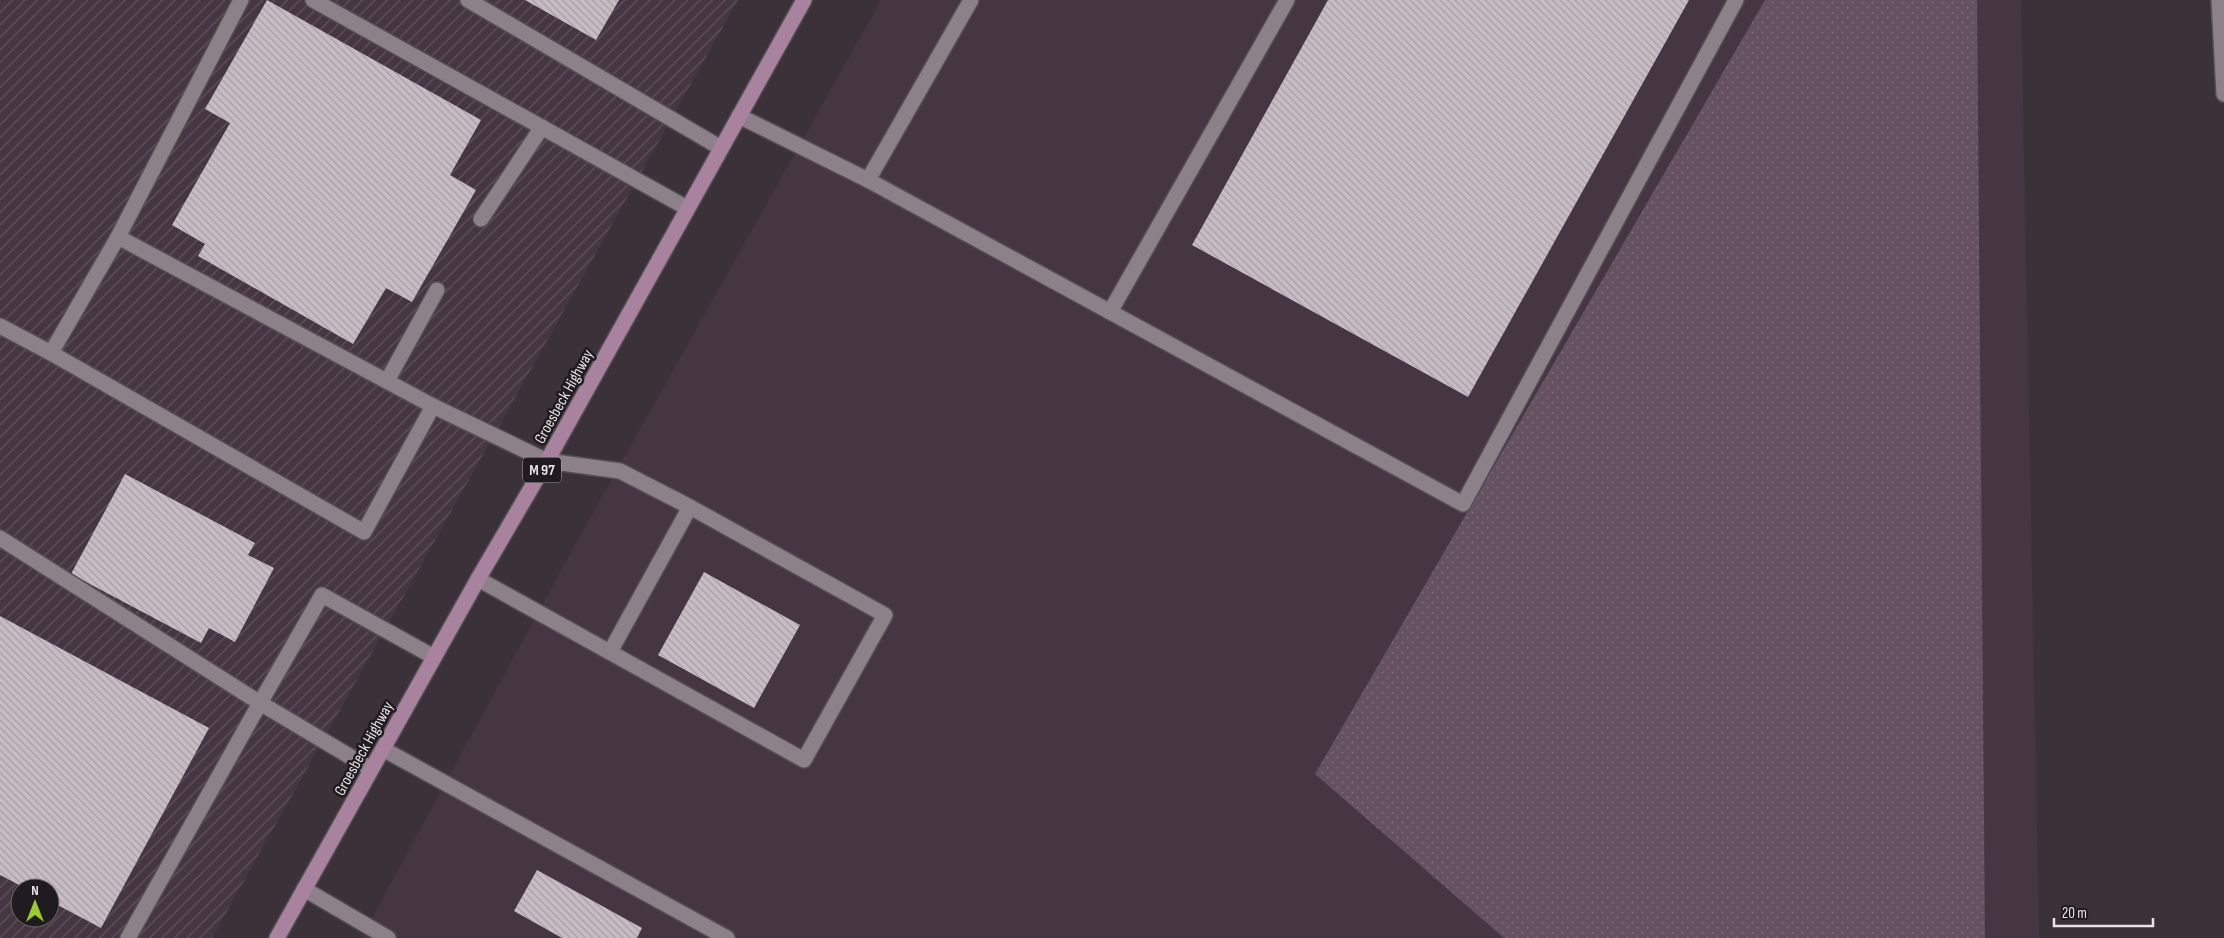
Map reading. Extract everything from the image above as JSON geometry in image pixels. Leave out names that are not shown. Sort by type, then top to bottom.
[{"type":"main road","name":"Groesbeck Highway","points":[[276,938],[478,579],[547,461],[804,0]]},
{"type":"street","points":[[51,353],[118,237],[241,0]]},
{"type":"street","points":[[314,0],[687,208]]},
{"type":"street","points":[[468,0],[721,148]]},
{"type":"street","points":[[868,180],[971,0]]},
{"type":"street","points":[[1110,312],[1287,0]]},
{"type":"street","points":[[739,116],[868,180],[1463,504],[1736,0]]},
{"type":"street","points":[[2220,0],[2224,94]]},
{"type":"street","points":[[481,219],[542,127]]},
{"type":"street","points":[[118,237],[433,406],[547,461],[620,471],[690,506],[885,615],[804,760],[478,579]]},
{"type":"street","points":[[386,381],[437,290]]},
{"type":"street","points":[[0,326],[51,353],[364,532],[433,406]]},
{"type":"street","points":[[610,652],[690,506]]},
{"type":"street","points":[[0,538],[260,703],[371,769]]},
{"type":"street","points":[[128,938],[322,595],[434,657]]},
{"type":"street","points":[[382,750],[727,938]]},
{"type":"street","points":[[304,889],[388,938]]},
{"type":"shaded area","points":[[0,0],[738,0],[212,938],[0,938]]},
{"type":"shaded area","points":[[881,0],[2021,0],[2039,938],[361,938],[575,545]]},
{"type":"shaded area","points":[[1765,0],[1977,0],[1985,938],[1504,938],[1315,774]]},
{"type":"building","points":[[267,0],[481,120],[450,175],[476,190],[412,302],[386,288],[353,344],[198,256],[205,244],[172,225],[230,123],[205,109]]},
{"type":"building","points":[[525,0],[619,0],[596,40]]},
{"type":"building","points":[[1328,0],[1689,0],[1468,397],[1192,245]]},
{"type":"building","points":[[125,474],[255,543],[248,555],[274,568],[235,642],[209,628],[201,643],[71,574]]},
{"type":"building","points":[[704,572],[800,625],[754,708],[658,655]]},
{"type":"building","points":[[0,616],[209,728],[101,928],[60,906],[60,878],[10,878],[10,880],[0,875]]},
{"type":"building","points":[[537,870],[642,928],[637,938],[562,938],[514,911]]}]
